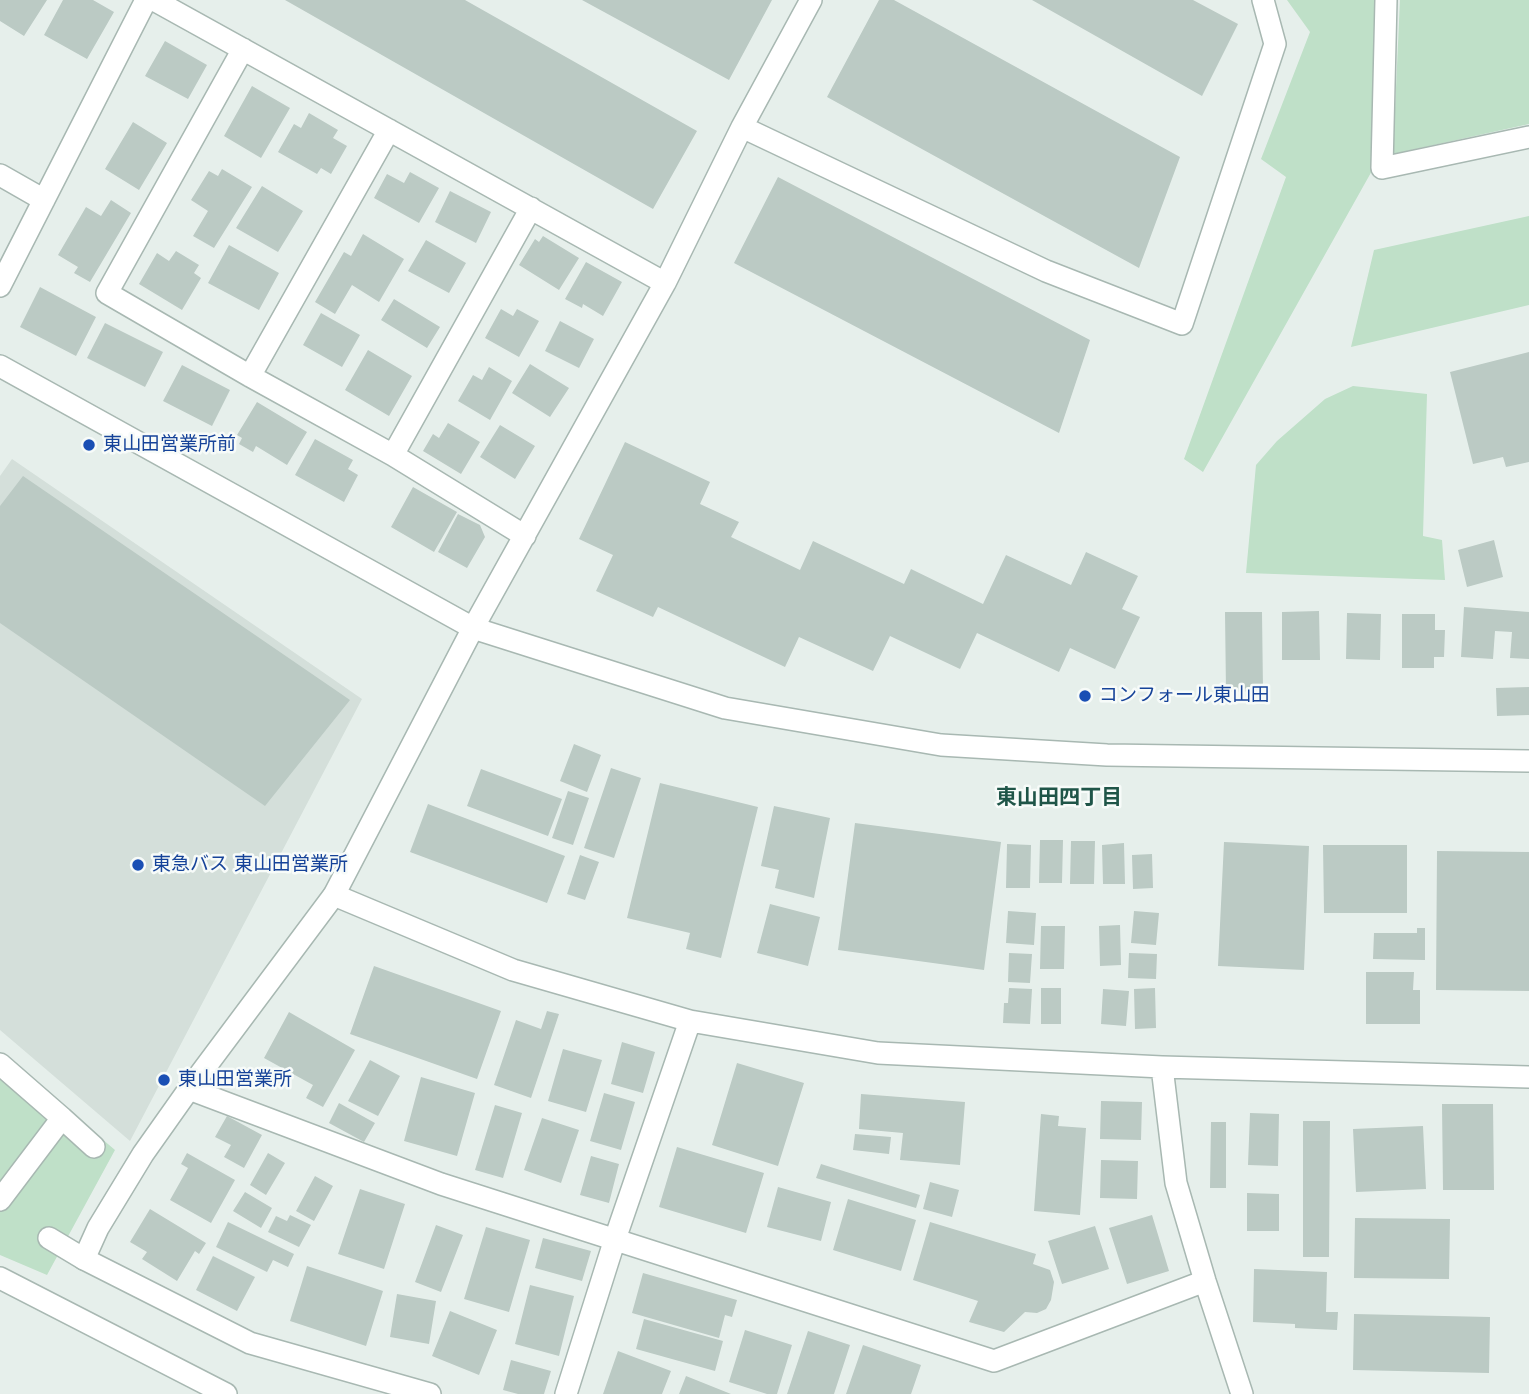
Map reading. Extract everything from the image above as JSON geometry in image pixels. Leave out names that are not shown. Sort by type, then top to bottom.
[{"type":"street","points":[[0,286],[146,0]]},
{"type":"street","points":[[154,0],[665,283]]},
{"type":"street","points":[[84,1259],[98,1228],[143,1154],[334,895],[473,628],[665,283],[742,127],[811,0]]},
{"type":"street","points":[[742,127],[1046,271],[1182,324],[1275,44],[1263,0]]},
{"type":"street","points":[[1386,0],[1382,168],[1529,137]]},
{"type":"street","points":[[243,49],[107,293],[250,376],[393,454],[525,536]]},
{"type":"street","points":[[250,376],[389,130]]},
{"type":"street","points":[[0,175],[44,200]]},
{"type":"street","points":[[393,454],[531,208]]},
{"type":"street","points":[[0,366],[473,628],[725,708],[941,745],[1107,755],[1529,761]]},
{"type":"street","points":[[334,895],[513,970],[690,1021],[878,1053],[1161,1067],[1529,1077]]},
{"type":"street","points":[[566,1394],[615,1239],[690,1021]]},
{"type":"street","points":[[0,1064],[94,1147]]},
{"type":"street","points":[[1161,1067],[1176,1183],[1242,1394]]},
{"type":"street","points":[[189,1089],[441,1184],[994,1361],[1205,1281]]},
{"type":"street","points":[[0,1200],[62,1118]]},
{"type":"street","points":[[49,1238],[84,1259],[250,1343],[430,1394]]},
{"type":"street","points":[[0,1278],[226,1394]]},
{"type":"shaded area","name":"東急バス 東山田営業所","points":[[12,459],[362,699],[130,1141],[0,1030],[0,476]]},
{"type":"green space","points":[[1287,0],[1375,0],[1373,169],[1203,472],[1184,459],[1286,177],[1261,159],[1310,32]]},
{"type":"green space","points":[[1400,0],[1529,0],[1529,124],[1393,154]]},
{"type":"green space","points":[[1529,216],[1529,305],[1351,347],[1374,250]]},
{"type":"green space","points":[[1353,386],[1427,394],[1423,536],[1442,540],[1445,580],[1246,573],[1256,465],[1277,441],[1325,399]]},
{"type":"green space","points":[[0,1052],[115,1150],[47,1275],[0,1255]]},
{"type":"building","points":[[0,0],[47,0],[24,36],[0,21]]},
{"type":"building","points":[[63,0],[93,0],[114,12],[87,59],[44,35]]},
{"type":"building","points":[[285,0],[465,0],[697,131],[653,209]]},
{"type":"building","points":[[582,0],[772,0],[729,80]]},
{"type":"building","points":[[879,0],[894,0],[1180,157],[1139,268],[827,97]]},
{"type":"building","points":[[1032,0],[1193,0],[1238,24],[1202,96]]},
{"type":"building","points":[[165,41],[207,65],[188,99],[145,76]]},
{"type":"building","points":[[252,86],[290,108],[261,158],[224,136]]},
{"type":"building","points":[[309,113],[338,130],[333,138],[347,146],[331,174],[321,168],[317,174],[278,152],[294,124],[301,128]]},
{"type":"building","points":[[133,122],[167,143],[139,190],[105,169]]},
{"type":"building","points":[[222,169],[252,187],[214,248],[193,236],[208,211],[191,200],[209,171],[218,176]]},
{"type":"building","points":[[410,172],[439,188],[419,223],[374,198],[387,174],[404,183]]},
{"type":"building","points":[[778,177],[1090,340],[1059,433],[734,263]]},
{"type":"building","points":[[262,186],[303,211],[278,252],[236,228]]},
{"type":"building","points":[[450,191],[491,212],[476,243],[435,222]]},
{"type":"building","points":[[111,200],[131,213],[90,282],[74,273],[78,267],[58,255],[86,207],[101,216]]},
{"type":"building","points":[[363,234],[404,259],[379,302],[352,285],[335,314],[315,302],[344,252],[351,256]]},
{"type":"building","points":[[543,236],[579,258],[559,290],[519,265],[535,239],[539,242]]},
{"type":"building","points":[[426,240],[466,263],[449,293],[408,271]]},
{"type":"building","points":[[229,245],[279,273],[259,310],[208,283]]},
{"type":"building","points":[[176,251],[199,265],[194,273],[201,278],[182,310],[139,284],[157,253],[169,261]]},
{"type":"building","points":[[586,262],[622,282],[603,316],[583,304],[582,308],[565,299]]},
{"type":"building","points":[[40,287],[96,317],[76,356],[20,327]]},
{"type":"building","points":[[394,299],[440,327],[427,348],[381,320]]},
{"type":"building","points":[[501,309],[513,316],[517,309],[539,321],[519,357],[485,338]]},
{"type":"building","points":[[321,313],[360,335],[342,367],[303,345]]},
{"type":"building","points":[[560,321],[594,339],[579,368],[545,351]]},
{"type":"building","points":[[105,323],[163,352],[145,387],[87,358]]},
{"type":"building","points":[[368,350],[412,376],[389,416],[345,390]]},
{"type":"building","points":[[1529,352],[1529,462],[1506,467],[1503,457],[1473,464],[1450,372]]},
{"type":"building","points":[[530,364],[569,388],[550,417],[512,393]]},
{"type":"building","points":[[182,365],[230,390],[212,426],[163,401]]},
{"type":"building","points":[[489,367],[512,381],[490,420],[458,401],[473,375],[482,380]]},
{"type":"building","points":[[257,402],[307,432],[287,465],[256,446],[253,452],[239,444],[242,438],[237,435]]},
{"type":"building","points":[[448,423],[480,442],[461,474],[423,451],[433,434],[439,438]]},
{"type":"building","points":[[500,425],[535,446],[515,479],[480,457]]},
{"type":"building","points":[[315,439],[353,460],[348,469],[358,475],[344,502],[295,475]]},
{"type":"building","points":[[625,442],[710,482],[700,504],[739,522],[731,537],[800,570],[813,541],[904,584],[911,569],[983,604],[1006,555],[1071,585],[1086,552],[1138,576],[1122,609],[1140,617],[1115,669],[1070,648],[1059,672],[977,633],[960,669],[890,636],[873,671],[799,637],[785,667],[658,607],[653,617],[596,591],[613,555],[579,539]]},
{"type":"building","points":[[23,476],[350,700],[265,806],[0,623],[0,506]]},
{"type":"building","points":[[413,487],[457,512],[434,552],[391,527]]},
{"type":"building","points":[[458,514],[480,525],[485,537],[467,568],[438,552]]},
{"type":"building","points":[[1494,540],[1503,577],[1467,587],[1458,550]]},
{"type":"building","points":[[1464,607],[1529,612],[1529,659],[1510,658],[1512,632],[1495,631],[1493,659],[1461,657]]},
{"type":"building","points":[[1319,611],[1320,660],[1282,660],[1282,612]]},
{"type":"building","points":[[1225,612],[1262,612],[1263,691],[1226,692]]},
{"type":"building","points":[[1347,613],[1381,614],[1380,660],[1346,659]]},
{"type":"building","points":[[1402,614],[1435,614],[1435,630],[1445,630],[1444,657],[1434,657],[1434,668],[1402,668]]},
{"type":"building","points":[[1529,687],[1529,715],[1497,716],[1496,688]]},
{"type":"building","points":[[574,744],[601,755],[587,792],[560,781]]},
{"type":"building","points":[[611,768],[641,778],[614,858],[584,848]]},
{"type":"building","points":[[481,769],[562,799],[548,836],[467,806]]},
{"type":"building","points":[[660,783],[758,807],[721,958],[686,949],[690,933],[627,918]]},
{"type":"building","points":[[568,791],[589,798],[573,845],[552,838]]},
{"type":"building","points":[[428,804],[565,856],[547,903],[410,852]]},
{"type":"building","points":[[774,806],[830,818],[814,898],[775,888],[779,870],[761,866]]},
{"type":"building","points":[[855,823],[1001,842],[984,970],[838,950]]},
{"type":"building","points":[[1040,840],[1063,840],[1062,883],[1039,883]]},
{"type":"building","points":[[1071,841],[1095,841],[1094,884],[1070,884]]},
{"type":"building","points":[[1224,842],[1309,846],[1304,970],[1218,966]]},
{"type":"building","points":[[1124,843],[1125,884],[1103,884],[1102,845]]},
{"type":"building","points":[[1007,844],[1031,845],[1030,888],[1006,888]]},
{"type":"building","points":[[1323,845],[1407,845],[1407,913],[1324,913]]},
{"type":"building","points":[[1437,851],[1529,852],[1529,991],[1436,990]]},
{"type":"building","points":[[1152,854],[1153,888],[1133,889],[1132,855]]},
{"type":"building","points":[[580,855],[599,862],[585,900],[567,894]]},
{"type":"building","points":[[770,904],[820,917],[808,966],[757,953]]},
{"type":"building","points":[[1008,911],[1036,913],[1034,945],[1006,943]]},
{"type":"building","points":[[1134,911],[1159,913],[1156,945],[1131,943]]},
{"type":"building","points":[[1120,925],[1121,965],[1100,966],[1099,926]]},
{"type":"building","points":[[1041,926],[1065,926],[1064,969],[1040,969]]},
{"type":"building","points":[[1417,928],[1425,928],[1425,960],[1373,959],[1374,933],[1417,933]]},
{"type":"building","points":[[1009,953],[1032,954],[1030,983],[1008,982]]},
{"type":"building","points":[[1129,953],[1157,954],[1156,979],[1128,978]]},
{"type":"building","points":[[374,966],[501,1011],[477,1079],[350,1034]]},
{"type":"building","points":[[1366,972],[1414,972],[1413,990],[1420,990],[1420,1024],[1366,1024]]},
{"type":"building","points":[[1009,988],[1032,989],[1030,1024],[1003,1023],[1004,1003],[1008,1003]]},
{"type":"building","points":[[1041,988],[1061,988],[1061,1024],[1041,1024]]},
{"type":"building","points":[[1155,988],[1156,1028],[1135,1029],[1134,989]]},
{"type":"building","points":[[1103,989],[1129,991],[1126,1026],[1101,1024]]},
{"type":"building","points":[[547,1011],[559,1014],[531,1098],[494,1085],[516,1020],[541,1029]]},
{"type":"building","points":[[289,1012],[355,1050],[323,1107],[306,1098],[313,1085],[264,1058]]},
{"type":"building","points":[[622,1042],[655,1052],[643,1093],[611,1084]]},
{"type":"building","points":[[563,1049],[602,1060],[586,1112],[548,1101]]},
{"type":"building","points":[[370,1060],[400,1076],[378,1116],[348,1101]]},
{"type":"building","points":[[737,1063],[804,1083],[778,1166],[712,1145]]},
{"type":"building","points":[[421,1077],[475,1093],[457,1156],[404,1141]]},
{"type":"building","points":[[604,1093],[635,1102],[621,1150],[590,1141]]},
{"type":"building","points":[[861,1094],[965,1102],[960,1165],[900,1160],[903,1133],[859,1129]]},
{"type":"building","points":[[1101,1101],[1142,1102],[1141,1140],[1100,1139]]},
{"type":"building","points":[[339,1103],[375,1123],[364,1142],[329,1123]]},
{"type":"building","points":[[1442,1104],[1493,1104],[1494,1190],[1443,1190]]},
{"type":"building","points":[[495,1105],[522,1113],[503,1178],[475,1170]]},
{"type":"building","points":[[1250,1113],[1279,1114],[1278,1166],[1248,1165]]},
{"type":"building","points":[[1041,1114],[1059,1116],[1058,1126],[1086,1128],[1080,1215],[1034,1211]]},
{"type":"building","points":[[227,1116],[262,1135],[244,1168],[224,1157],[231,1145],[215,1137]]},
{"type":"building","points":[[542,1118],[579,1130],[561,1183],[524,1170]]},
{"type":"building","points":[[1303,1121],[1330,1121],[1329,1257],[1303,1257]]},
{"type":"building","points":[[1211,1122],[1226,1122],[1226,1188],[1210,1188]]},
{"type":"building","points":[[1423,1126],[1426,1189],[1356,1192],[1353,1129]]},
{"type":"building","points":[[855,1134],[891,1137],[889,1154],[853,1150]]},
{"type":"building","points":[[677,1147],[764,1173],[746,1233],[659,1207]]},
{"type":"building","points":[[187,1153],[235,1180],[211,1223],[170,1200],[188,1168],[181,1164]]},
{"type":"building","points":[[268,1153],[285,1163],[266,1195],[250,1185]]},
{"type":"building","points":[[591,1156],[619,1164],[609,1203],[580,1195]]},
{"type":"building","points":[[1101,1160],[1138,1161],[1137,1199],[1100,1198]]},
{"type":"building","points":[[821,1164],[920,1195],[916,1208],[816,1178]]},
{"type":"building","points":[[315,1176],[333,1186],[314,1221],[296,1211]]},
{"type":"building","points":[[930,1182],[959,1190],[952,1217],[923,1209]]},
{"type":"building","points":[[778,1187],[831,1202],[821,1241],[767,1227]]},
{"type":"building","points":[[360,1189],[405,1204],[384,1269],[338,1254]]},
{"type":"building","points":[[245,1192],[272,1208],[261,1228],[233,1211]]},
{"type":"building","points":[[1247,1193],[1279,1194],[1279,1231],[1247,1231]]},
{"type":"building","points":[[848,1199],[916,1220],[901,1271],[833,1250]]},
{"type":"building","points":[[150,1209],[206,1243],[199,1254],[195,1251],[177,1281],[142,1259],[147,1252],[130,1242]]},
{"type":"building","points":[[290,1215],[311,1225],[299,1247],[268,1232],[276,1216],[287,1221]]},
{"type":"building","points":[[1152,1215],[1169,1271],[1127,1284],[1109,1228]]},
{"type":"building","points":[[1355,1218],[1450,1219],[1449,1279],[1354,1278]]},
{"type":"building","points":[[228,1222],[294,1254],[288,1267],[273,1260],[267,1272],[216,1247]]},
{"type":"building","points":[[930,1222],[1036,1254],[1033,1264],[1050,1270],[1054,1282],[1051,1300],[1046,1309],[1037,1313],[1025,1312],[1004,1332],[969,1322],[978,1301],[913,1280]]},
{"type":"building","points":[[436,1225],[463,1235],[441,1292],[415,1282]]},
{"type":"building","points":[[1095,1226],[1109,1269],[1062,1284],[1048,1241]]},
{"type":"building","points":[[486,1227],[530,1240],[509,1312],[464,1299]]},
{"type":"building","points":[[543,1238],[591,1251],[582,1281],[535,1268]]},
{"type":"building","points":[[213,1256],[255,1277],[237,1311],[196,1290]]},
{"type":"building","points":[[307,1266],[383,1291],[366,1346],[290,1321]]},
{"type":"building","points":[[1254,1269],[1327,1272],[1326,1312],[1338,1312],[1337,1330],[1253,1322]]},
{"type":"building","points":[[643,1273],[737,1300],[732,1317],[725,1315],[719,1338],[632,1313]]},
{"type":"building","points":[[530,1285],[574,1296],[559,1356],[515,1344]]},
{"type":"building","points":[[397,1294],[436,1301],[429,1344],[390,1337]]},
{"type":"building","points":[[450,1311],[497,1330],[479,1375],[432,1356]]},
{"type":"building","points":[[1354,1314],[1490,1317],[1489,1373],[1353,1370]]},
{"type":"building","points":[[644,1319],[723,1341],[715,1371],[636,1349]]},
{"type":"building","points":[[745,1330],[792,1345],[777,1394],[767,1394],[729,1382]]},
{"type":"building","points":[[808,1331],[850,1345],[834,1394],[787,1394]]},
{"type":"building","points":[[863,1345],[921,1365],[911,1394],[846,1394]]},
{"type":"building","points":[[618,1351],[671,1371],[662,1394],[603,1394]]},
{"type":"building","points":[[511,1360],[551,1371],[544,1394],[518,1394],[503,1390]]},
{"type":"building","points":[[686,1376],[731,1394],[679,1394]]},
{"type":"place","name":"東山田営業所前","points":[[89,445]]},
{"type":"place","name":"コンフォール東山田","points":[[1085,696]]},
{"type":"place","name":"東急バス 東山田営業所","points":[[138,865]]},
{"type":"place","name":"東山田営業所","points":[[164,1080]]},
{"type":"district","name":"東山田四丁目","points":[[1059,799]]}]
